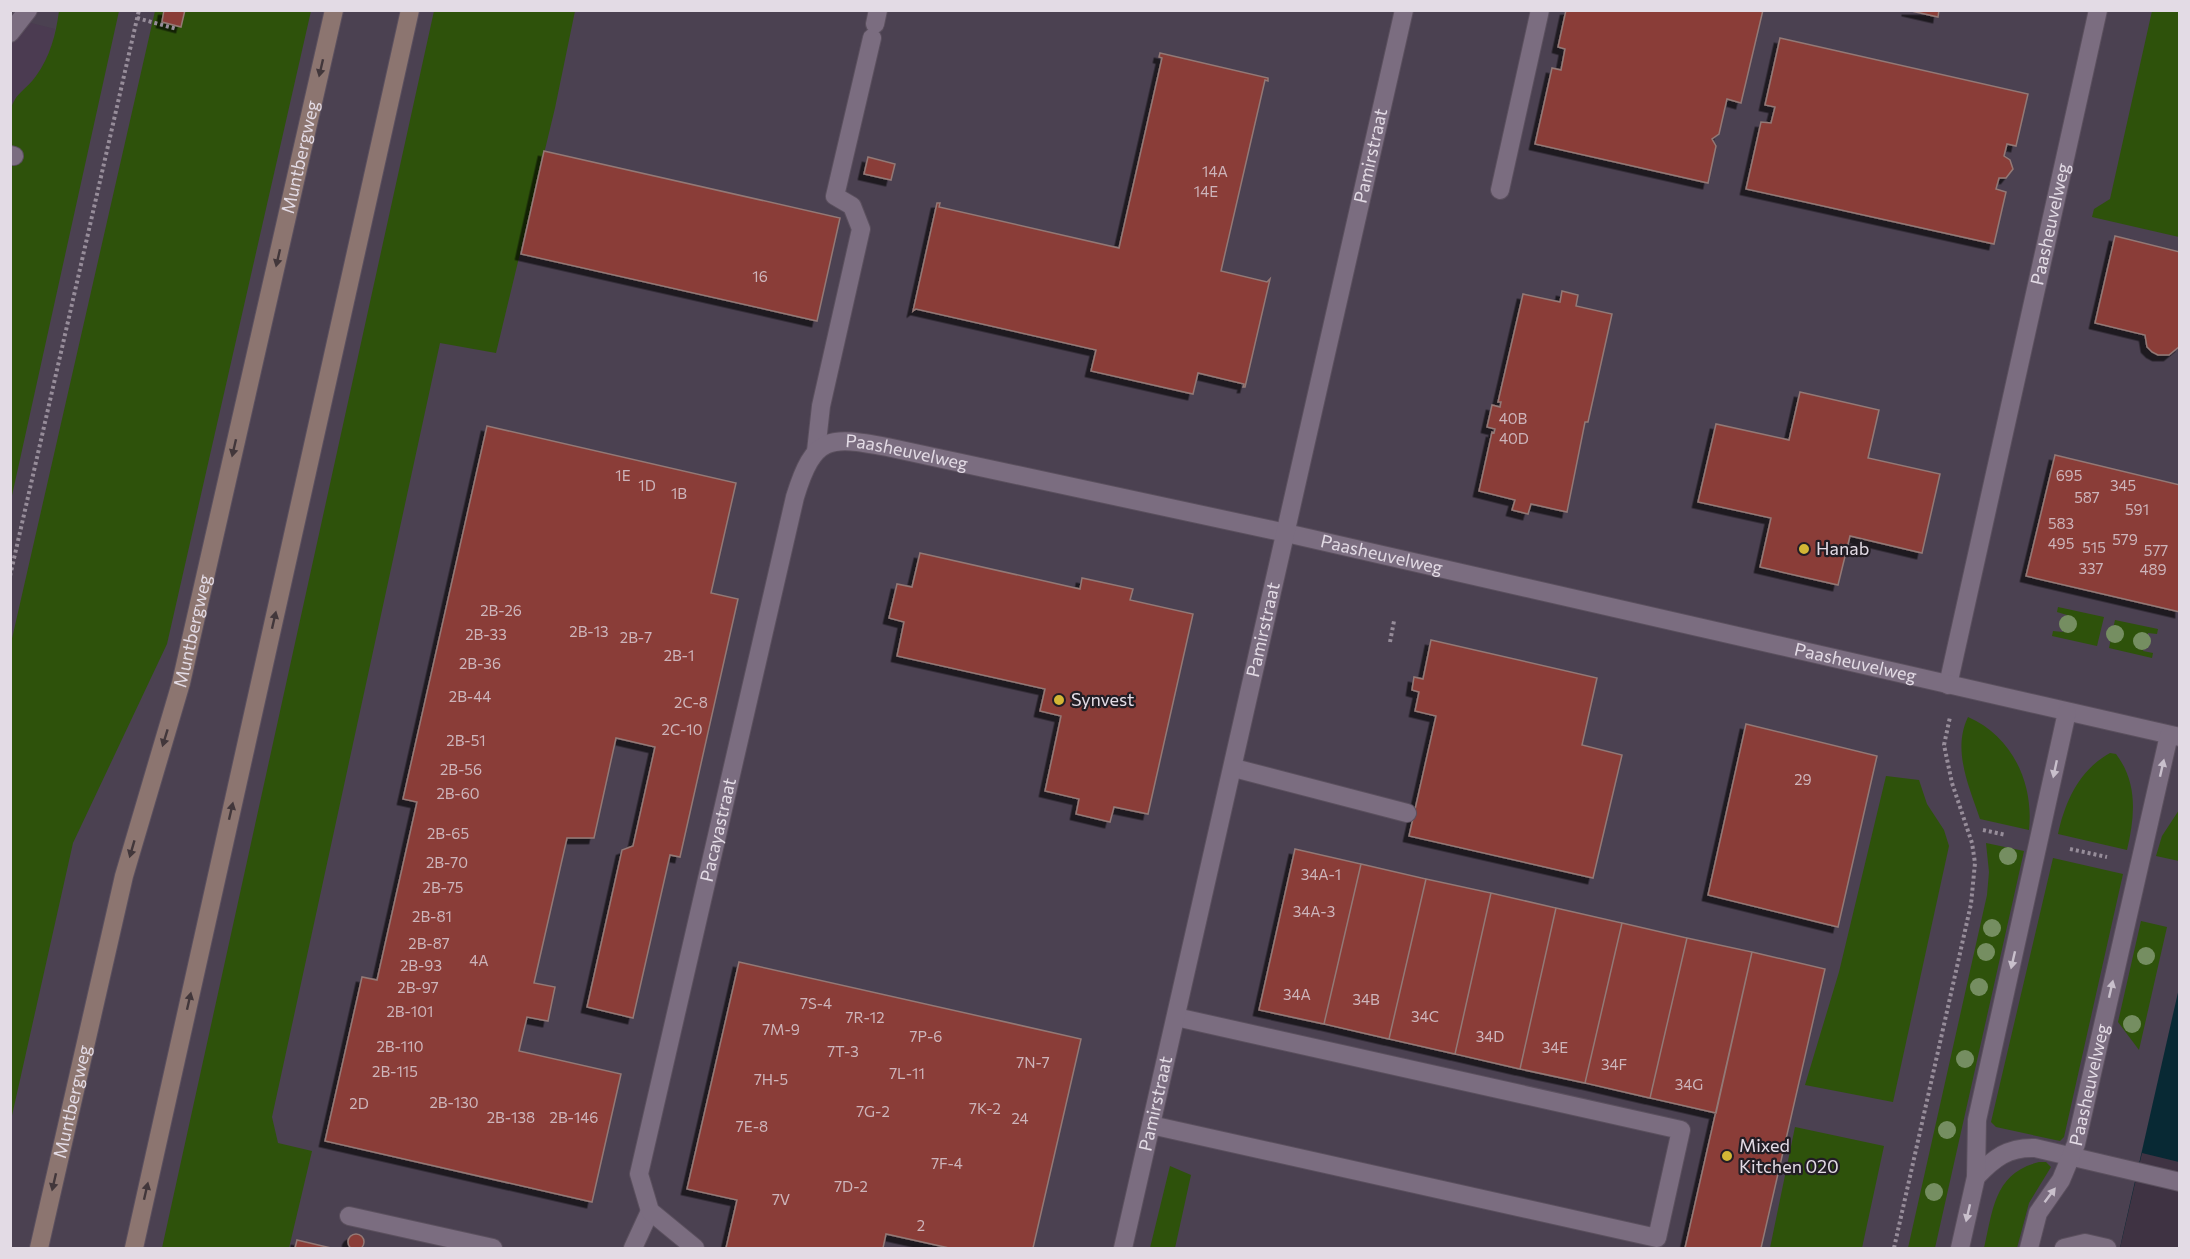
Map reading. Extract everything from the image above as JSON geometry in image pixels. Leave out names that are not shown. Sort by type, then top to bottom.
[{"type":"main road","name":"Muntbergweg","points":[[39,1248],[124,876],[181,682],[334,10]]},
{"type":"main road","points":[[134,1248],[410,10]]},
{"type":"street","points":[[10,33],[28,10]]},
{"type":"street","name":"Pamirstraat","points":[[1123,1248],[1234,768],[1404,10]]},
{"type":"street","points":[[1500,190],[1540,10]]},
{"type":"street","name":"Paasheuvelweg","points":[[1948,685],[2098,10]]},
{"type":"street","points":[[816,451],[821,406],[861,229],[852,206],[835,196],[875,24]]},
{"type":"street","name":"Paasheuvelweg","points":[[816,451],[839,439],[851,440],[1286,533],[2174,736],[2072,1157],[2061,1180],[2038,1213],[2029,1248]]},
{"type":"street","name":"Pacayastraat","points":[[650,1211],[639,1174],[795,496],[803,473],[816,451]]},
{"type":"street","points":[[1960,1248],[1976,1177],[1977,1120],[2067,712]]},
{"type":"street","points":[[1234,768],[1407,813]]},
{"type":"street","points":[[1151,1125],[1657,1238],[1681,1130],[1176,1017]]},
{"type":"street","points":[[1976,1177],[1997,1157],[2022,1148],[2180,1182]]},
{"type":"street","points":[[633,1248],[650,1211],[695,1248]]},
{"type":"street","points":[[349,1216],[493,1248]]},
{"type":"street","points":[[2064,1248],[2074,1244],[2101,1247]]},
{"type":"path","points":[[10,576],[139,10]]},
{"type":"path","points":[[137,18],[177,29]]},
{"type":"path","points":[[1390,642],[1395,621]]},
{"type":"path","points":[[1894,1248],[1968,916],[1975,863],[1972,843],[1952,783],[1944,745],[1950,717],[1948,685]]},
{"type":"path","points":[[2066,848],[2113,858]]},
{"type":"shaded area","points":[[10,11],[2179,11],[2179,1248],[11,1248]]},
{"type":"shaded area","points":[[11,18],[55,29],[11,238]]},
{"type":"green space","points":[[59,11],[119,11],[11,500],[11,109],[15,99],[41,69],[49,53]]},
{"type":"green space","points":[[155,11],[311,11],[167,644],[73,843],[11,1120],[11,643]]},
{"type":"green space","points":[[434,11],[575,11],[555,108],[496,353],[440,343],[272,1117],[278,1143],[312,1151],[289,1248],[162,1248]]},
{"type":"green space","points":[[2152,11],[2179,11],[2179,237],[2092,217],[2094,209],[2110,199]]},
{"type":"green space","points":[[2058,607],[2104,617],[2097,646],[2052,636],[2053,631],[2063,632],[2067,615],[2057,612]]},
{"type":"green space","points":[[2115,620],[2158,629],[2157,634],[2148,633],[2143,651],[2153,653],[2152,658],[2109,648]]},
{"type":"green space","points":[[1968,717],[1997,736],[2017,763],[2028,795],[2029,830],[1980,819],[1967,781],[1962,755],[1963,730]]},
{"type":"green space","points":[[2110,753],[2116,754],[2123,765],[2131,788],[2133,812],[2127,850],[2058,834],[2069,799],[2075,788],[2090,768]]},
{"type":"green space","points":[[1886,776],[1919,780],[1927,804],[1944,830],[1949,846],[1893,1102],[1805,1085],[1839,972]]},
{"type":"green space","points":[[2179,810],[2179,861],[2156,856],[2162,836]]},
{"type":"green space","points":[[1986,843],[2024,851],[1935,1248],[1908,1248],[1987,895],[1989,872]]},
{"type":"green space","points":[[2053,858],[2123,874],[2064,1137],[2060,1141],[1996,1127],[1991,1122]]},
{"type":"green space","points":[[2141,921],[2167,927],[2139,1050],[2118,1022]]},
{"type":"green space","points":[[1795,1127],[1884,1146],[1862,1248],[1770,1248]]},
{"type":"green space","points":[[2046,1162],[2051,1167],[2029,1203],[2017,1248],[1984,1248],[1993,1207],[2004,1184],[2024,1167]]},
{"type":"green space","points":[[1170,1166],[1191,1175],[1175,1248],[1150,1248]]},
{"type":"water","points":[[2179,988],[2179,1248],[2120,1248],[2123,1234]]},
{"type":"pier","points":[[2142,1153],[2179,1162],[2179,1248],[2120,1248]]},
{"type":"building","points":[[164,10],[185,10],[181,27],[162,22]]},
{"type":"building","points":[[1566,10],[1763,10],[1741,103],[1727,99],[1719,134],[1712,139],[1716,146],[1708,183],[1535,144],[1552,68],[1561,70],[1565,49],[1558,47]]},
{"type":"building","points":[[1907,10],[1939,10],[1938,17]]},
{"type":"building","points":[[1780,38],[2028,94],[2016,146],[2007,144],[2004,156],[2010,160],[2013,169],[2006,178],[1999,178],[1996,189],[2006,192],[1994,244],[1746,189],[1761,122],[1771,123],[1775,107],[1765,105]]},
{"type":"building","points":[[1160,53],[1268,78],[1268,81],[1265,80],[1221,271],[1267,282],[1270,279],[1245,387],[1243,387],[1244,384],[1198,373],[1193,394],[1091,371],[1096,350],[916,309],[913,311],[937,203],[940,203],[939,207],[1119,248],[1162,58],[1159,57]]},
{"type":"building","points":[[544,151],[840,218],[817,321],[521,254]]},
{"type":"building","points":[[868,157],[895,164],[891,180],[864,174]]},
{"type":"building","points":[[2115,236],[2180,252],[2180,346],[2169,355],[2158,355],[2152,352],[2147,347],[2145,335],[2095,323]]},
{"type":"building","points":[[1562,291],[1578,295],[1576,306],[1612,314],[1588,422],[1585,422],[1567,512],[1531,504],[1528,514],[1512,510],[1515,500],[1479,491],[1492,432],[1494,433],[1495,429],[1487,427],[1492,405],[1500,407],[1501,402],[1498,402],[1523,294],[1560,302]]},
{"type":"building","points":[[1800,392],[1879,410],[1868,458],[1940,474],[1922,553],[1850,536],[1838,585],[1760,567],[1771,518],[1698,502],[1716,424],[1789,440]]},
{"type":"building","points":[[487,426],[736,483],[711,593],[738,599],[680,857],[670,855],[633,1018],[587,1007],[622,850],[633,846],[655,747],[616,738],[594,838],[567,838],[534,983],[555,987],[548,1021],[527,1017],[519,1051],[621,1074],[592,1202],[325,1141],[362,977],[377,980],[417,802],[403,799]]},
{"type":"building","points":[[2055,455],[2180,485],[2180,612],[2026,576]]},
{"type":"building","points":[[920,553],[1080,589],[1082,578],[1133,589],[1130,600],[1193,614],[1148,814],[1114,807],[1110,822],[1076,814],[1079,799],[1045,791],[1061,716],[1040,711],[1045,689],[897,656],[904,622],[889,618],[897,584],[912,587]]},
{"type":"building","points":[[1431,640],[1597,678],[1582,745],[1622,755],[1593,878],[1409,836],[1436,716],[1415,711],[1419,692],[1412,690],[1414,677],[1423,679]]},
{"type":"building","points":[[1746,724],[1877,756],[1838,927],[1708,895]]},
{"type":"building","points":[[1295,849],[1361,864],[1324,1024],[1259,1010]]},
{"type":"building","points":[[1361,864],[1426,879],[1389,1039],[1324,1024]]},
{"type":"building","points":[[1426,879],[1491,893],[1455,1054],[1389,1039]]},
{"type":"building","points":[[1491,893],[1556,908],[1520,1069],[1455,1054]]},
{"type":"building","points":[[1556,908],[1622,923],[1585,1083],[1520,1069]]},
{"type":"building","points":[[1622,923],[1687,938],[1650,1098],[1585,1083]]},
{"type":"building","points":[[1687,938],[1752,952],[1716,1113],[1650,1098]]},
{"type":"building","points":[[1752,952],[1825,969],[1761,1248],[1685,1248]]},
{"type":"building","points":[[739,962],[1081,1039],[1033,1248],[949,1248],[886,1234],[883,1248],[726,1248],[737,1200],[687,1189]]},
{"type":"building","points":[[356,1234],[362,1236],[364,1242],[362,1248],[356,1250],[350,1248],[348,1242],[350,1236]]},
{"type":"building","points":[[297,1240],[331,1248],[295,1248]]},
{"type":"place","name":"Hanab","points":[[1804,549]]},
{"type":"place","name":"Synvest","points":[[1059,700]]},
{"type":"place","name":"Mixed Kitchen 020","points":[[1727,1156]]}]
